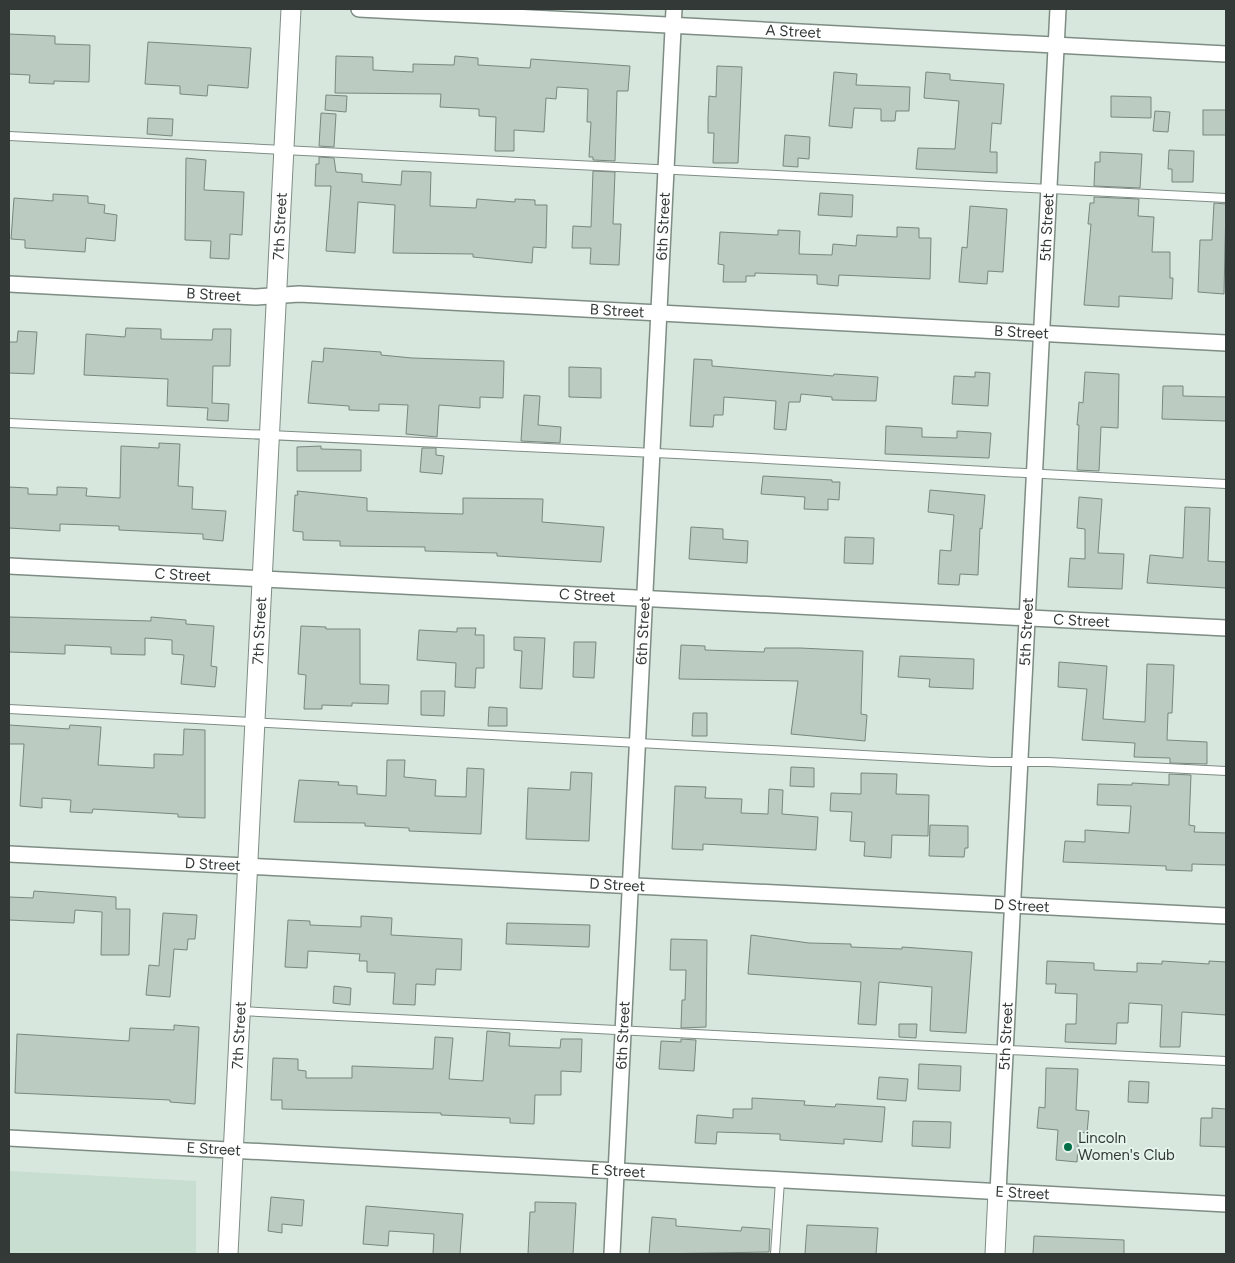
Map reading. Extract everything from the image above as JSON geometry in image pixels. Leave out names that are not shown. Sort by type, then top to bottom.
[{"type":"street","name":"7th Street","points":[[228,1254],[291,9]]},
{"type":"street","name":"A Street","points":[[360,9],[1226,54]]},
{"type":"street","name":"6th Street","points":[[612,1254],[674,9]]},
{"type":"street","name":"5th Street","points":[[995,1254],[1058,9]]},
{"type":"street","name":"B Street","points":[[9,284],[256,297],[306,294],[1226,343]]},
{"type":"street","name":"C Street","points":[[9,566],[1226,628]]},
{"type":"street","name":"D Street","points":[[9,854],[1226,916]]},
{"type":"street","name":"E Street","points":[[9,1138],[1226,1204]]},
{"type":"lane","points":[[9,136],[1226,198]]},
{"type":"lane","points":[[9,423],[171,432],[204,431],[270,436],[1226,484]]},
{"type":"lane","points":[[9,709],[637,743],[1226,771]]},
{"type":"lane","points":[[240,1011],[1226,1061]]},
{"type":"lane","points":[[775,1254],[780,1181]]},
{"type":"shaded area","points":[[9,1171],[196,1181],[196,1254],[9,1254]]},
{"type":"building","points":[[9,34],[55,36],[55,44],[90,45],[89,82],[54,81],[54,84],[29,83],[30,75],[9,74]]},
{"type":"building","points":[[148,42],[251,48],[248,88],[208,85],[207,96],[180,94],[180,86],[145,84]]},
{"type":"building","points":[[336,56],[373,57],[373,70],[413,72],[413,64],[454,65],[455,56],[478,58],[478,65],[530,68],[531,59],[630,66],[628,91],[617,91],[615,161],[593,160],[593,157],[589,157],[591,122],[587,122],[588,89],[557,87],[556,99],[546,98],[544,132],[514,130],[514,151],[495,151],[496,117],[479,116],[479,109],[440,107],[441,94],[335,93]]},
{"type":"building","points":[[717,66],[742,67],[738,163],[713,163],[714,133],[708,133],[708,117],[709,96],[716,97]]},
{"type":"building","points":[[834,72],[857,74],[856,85],[910,87],[909,111],[896,111],[895,121],[881,121],[881,109],[854,108],[852,128],[829,126]]},
{"type":"building","points":[[926,72],[950,74],[950,80],[1004,84],[1001,124],[992,123],[990,152],[997,152],[997,173],[916,169],[918,148],[955,149],[959,101],[924,98]]},
{"type":"building","points":[[326,95],[347,96],[346,112],[325,110]]},
{"type":"building","points":[[1111,96],[1151,97],[1151,118],[1111,117]]},
{"type":"building","points":[[1203,110],[1226,110],[1226,135],[1203,135]]},
{"type":"building","points":[[1155,111],[1170,112],[1168,132],[1153,131]]},
{"type":"building","points":[[321,113],[336,114],[334,147],[319,146]]},
{"type":"building","points":[[148,118],[173,119],[172,136],[147,134]]},
{"type":"building","points":[[785,135],[810,137],[809,159],[798,158],[798,167],[783,166]]},
{"type":"building","points":[[1169,150],[1194,151],[1193,182],[1172,182],[1172,169],[1168,169]]},
{"type":"building","points":[[1100,152],[1142,154],[1140,188],[1094,186],[1095,162],[1100,162]]},
{"type":"building","points":[[319,157],[334,158],[336,172],[362,174],[362,182],[401,185],[402,171],[431,172],[430,206],[476,208],[477,199],[515,202],[515,199],[535,200],[535,205],[547,205],[546,248],[533,247],[532,263],[473,257],[473,254],[393,253],[395,205],[358,202],[355,253],[326,251],[331,186],[315,186],[316,164],[319,164]]},
{"type":"building","points":[[186,158],[206,160],[204,190],[244,192],[242,235],[230,234],[229,259],[210,258],[211,241],[185,240]]},
{"type":"building","points":[[593,171],[615,172],[613,224],[621,224],[619,265],[590,264],[591,248],[572,248],[573,226],[591,227]]},
{"type":"building","points":[[820,193],[853,195],[852,217],[818,215]]},
{"type":"building","points":[[53,194],[88,196],[88,203],[105,205],[104,213],[117,215],[115,241],[86,238],[85,252],[25,248],[25,240],[11,239],[14,198],[53,201]]},
{"type":"building","points":[[1094,197],[1139,199],[1138,216],[1154,217],[1152,252],[1170,252],[1170,278],[1173,278],[1172,299],[1119,296],[1119,307],[1084,305],[1091,224],[1088,224],[1090,203],[1094,203]]},
{"type":"building","points":[[1214,203],[1226,204],[1224,294],[1198,292],[1200,240],[1212,240]]},
{"type":"building","points":[[970,206],[1007,209],[1003,272],[988,271],[987,284],[959,282],[962,247],[967,248]]},
{"type":"building","points":[[897,227],[919,228],[919,238],[931,238],[930,279],[839,275],[838,286],[817,284],[817,275],[755,273],[755,276],[746,276],[746,282],[723,282],[724,265],[718,264],[720,232],[778,235],[778,230],[800,231],[799,254],[832,255],[833,244],[856,246],[857,235],[897,237]]},
{"type":"building","points":[[126,328],[161,329],[161,339],[212,340],[213,329],[231,329],[230,366],[213,366],[212,403],[229,404],[228,421],[207,420],[208,408],[167,406],[168,379],[84,375],[86,334],[125,337]]},
{"type":"building","points":[[18,331],[37,332],[34,374],[9,373],[9,342],[17,342]]},
{"type":"building","points":[[324,348],[381,352],[381,355],[412,358],[504,361],[503,398],[480,397],[480,408],[439,405],[437,437],[406,434],[408,405],[379,404],[379,411],[349,410],[349,406],[308,403],[312,361],[323,362]]},
{"type":"building","points":[[694,359],[712,360],[712,366],[833,376],[834,374],[878,377],[876,401],[832,400],[832,397],[801,394],[800,402],[789,402],[786,430],[774,429],[776,401],[724,397],[723,415],[714,415],[713,427],[690,426]]},
{"type":"building","points":[[569,367],[601,368],[601,398],[569,397]]},
{"type":"building","points":[[975,372],[990,373],[988,406],[952,404],[954,376],[975,377]]},
{"type":"building","points":[[1085,372],[1119,374],[1118,428],[1101,427],[1099,471],[1077,470],[1079,425],[1077,425],[1079,402],[1083,403]]},
{"type":"building","points":[[1163,386],[1183,386],[1183,396],[1226,397],[1226,421],[1162,419]]},
{"type":"building","points":[[524,395],[540,396],[538,425],[561,427],[560,443],[521,441]]},
{"type":"building","points":[[886,426],[922,428],[922,437],[957,438],[957,431],[991,433],[989,458],[885,454]]},
{"type":"building","points":[[159,443],[180,444],[178,486],[193,487],[192,509],[226,511],[223,541],[203,539],[203,534],[119,530],[119,526],[60,524],[60,531],[9,528],[9,487],[28,488],[28,494],[57,495],[57,487],[87,488],[86,496],[120,498],[121,446],[159,448]]},
{"type":"building","points":[[321,446],[321,449],[361,450],[361,471],[297,471],[297,447]]},
{"type":"building","points":[[422,448],[436,448],[436,455],[444,456],[442,474],[420,472]]},
{"type":"building","points":[[763,476],[840,482],[839,500],[828,499],[828,510],[804,509],[805,497],[761,494]]},
{"type":"building","points":[[930,490],[985,495],[982,529],[980,528],[978,575],[960,574],[959,585],[938,584],[940,550],[951,551],[954,515],[928,512]]},
{"type":"building","points":[[297,491],[367,498],[367,511],[426,513],[463,514],[463,498],[543,499],[542,522],[604,527],[601,562],[497,556],[497,553],[425,551],[425,547],[340,546],[340,541],[303,540],[303,532],[293,531],[295,495],[298,495]]},
{"type":"building","points":[[1079,497],[1102,499],[1098,553],[1124,554],[1122,589],[1068,587],[1070,558],[1085,559],[1085,529],[1077,528]]},
{"type":"building","points":[[1185,507],[1210,508],[1208,561],[1226,562],[1226,588],[1147,583],[1150,555],[1183,558]]},
{"type":"building","points":[[691,527],[723,529],[723,539],[748,541],[747,563],[689,559]]},
{"type":"building","points":[[845,537],[874,538],[873,564],[844,563]]},
{"type":"building","points":[[9,617],[151,621],[151,617],[186,620],[186,624],[214,626],[211,666],[217,667],[215,687],[181,684],[184,655],[172,654],[172,640],[145,638],[145,655],[111,654],[111,647],[65,645],[65,654],[9,652]]},
{"type":"building","points":[[301,626],[326,627],[326,629],[360,629],[360,684],[389,685],[388,704],[352,703],[352,706],[322,705],[322,709],[304,709],[306,675],[298,674]]},
{"type":"building","points":[[457,628],[476,628],[475,635],[484,635],[484,668],[476,668],[475,688],[455,687],[456,663],[417,660],[419,630],[457,632]]},
{"type":"building","points":[[514,637],[545,638],[542,689],[520,688],[522,651],[514,650]]},
{"type":"building","points":[[574,642],[596,642],[594,678],[573,677]]},
{"type":"building","points":[[681,645],[705,646],[705,650],[764,652],[765,648],[863,651],[861,714],[867,715],[865,741],[791,734],[798,681],[679,679]]},
{"type":"building","points":[[900,656],[974,659],[973,689],[929,687],[930,679],[898,677]]},
{"type":"building","points":[[1059,662],[1107,666],[1103,719],[1145,722],[1147,664],[1174,665],[1172,713],[1168,713],[1167,740],[1207,742],[1207,764],[1170,763],[1170,758],[1134,757],[1135,743],[1082,740],[1087,689],[1058,687]]},
{"type":"building","points":[[421,691],[445,691],[444,716],[421,715]]},
{"type":"building","points":[[489,707],[507,708],[507,726],[488,726]]},
{"type":"building","points":[[693,713],[707,713],[707,736],[692,736]]},
{"type":"building","points":[[9,725],[69,729],[70,725],[101,727],[98,765],[154,768],[154,754],[183,755],[184,729],[205,730],[205,818],[178,817],[178,814],[93,809],[92,813],[70,812],[71,800],[42,798],[42,808],[20,806],[24,744],[9,744]]},
{"type":"building","points":[[387,760],[405,760],[404,777],[436,780],[435,796],[466,797],[467,768],[484,769],[481,834],[409,831],[409,828],[365,826],[365,823],[294,822],[299,780],[339,782],[338,785],[357,786],[357,794],[386,796]]},
{"type":"building","points":[[791,767],[814,768],[814,787],[790,786]]},
{"type":"building","points":[[571,772],[592,773],[589,841],[526,839],[528,788],[570,790]]},
{"type":"building","points":[[861,773],[897,774],[896,794],[929,795],[928,836],[892,835],[891,858],[864,856],[865,842],[850,841],[852,812],[830,811],[831,793],[861,794]]},
{"type":"building","points":[[1169,774],[1191,775],[1189,825],[1195,826],[1194,832],[1226,833],[1226,865],[1192,864],[1192,871],[1166,870],[1166,866],[1063,862],[1065,841],[1085,842],[1085,830],[1129,833],[1131,806],[1097,805],[1098,784],[1169,785]]},
{"type":"building","points":[[675,786],[706,787],[705,798],[742,799],[741,813],[768,814],[769,789],[783,790],[782,814],[818,817],[816,850],[703,844],[703,850],[672,849]]},
{"type":"building","points":[[930,825],[968,826],[968,848],[965,848],[964,857],[929,856]]},
{"type":"building","points":[[34,891],[116,897],[116,909],[130,909],[129,955],[101,955],[102,912],[75,910],[74,923],[9,920],[9,897],[33,898]]},
{"type":"building","points":[[163,913],[197,915],[195,939],[188,939],[187,950],[174,949],[170,997],[146,995],[149,965],[159,966]]},
{"type":"building","points":[[361,916],[392,918],[391,935],[462,939],[461,970],[436,969],[435,985],[416,984],[415,1005],[393,1004],[395,973],[367,972],[367,961],[359,961],[360,954],[308,951],[307,968],[285,967],[288,920],[310,921],[310,925],[361,927]]},
{"type":"building","points":[[507,923],[590,925],[589,947],[506,944]]},
{"type":"building","points":[[751,935],[809,943],[851,944],[851,947],[902,949],[902,947],[972,952],[966,1033],[930,1031],[932,987],[879,982],[876,1025],[858,1024],[861,982],[748,974]]},
{"type":"building","points":[[671,939],[707,940],[706,1027],[681,1028],[682,1000],[685,1000],[686,970],[670,970]]},
{"type":"building","points":[[1047,961],[1094,963],[1094,970],[1137,972],[1137,963],[1162,964],[1162,961],[1209,964],[1209,961],[1226,962],[1226,1015],[1182,1012],[1180,1047],[1160,1047],[1162,1005],[1129,1003],[1128,1023],[1117,1023],[1116,1044],[1065,1042],[1066,1024],[1076,1024],[1077,994],[1055,993],[1056,984],[1046,984]]},
{"type":"building","points":[[334,986],[351,988],[350,1005],[333,1003]]},
{"type":"building","points":[[899,1024],[917,1024],[916,1038],[899,1037]]},
{"type":"building","points":[[174,1025],[199,1027],[195,1104],[170,1102],[170,1100],[15,1093],[17,1034],[129,1041],[130,1028],[174,1030]]},
{"type":"building","points":[[487,1031],[510,1033],[509,1046],[560,1048],[561,1039],[582,1039],[581,1072],[561,1071],[561,1095],[535,1095],[534,1124],[510,1123],[510,1118],[441,1115],[441,1113],[282,1109],[282,1100],[271,1100],[273,1058],[298,1059],[298,1070],[306,1071],[306,1078],[352,1078],[352,1066],[433,1069],[435,1037],[453,1038],[449,1079],[483,1081]]},
{"type":"building","points":[[681,1039],[696,1040],[694,1071],[659,1069],[661,1041],[681,1042]]},
{"type":"building","points":[[919,1064],[961,1066],[960,1091],[918,1089]]},
{"type":"building","points":[[1046,1068],[1078,1069],[1076,1110],[1089,1111],[1087,1133],[1079,1132],[1077,1162],[1056,1160],[1058,1130],[1037,1128],[1039,1107],[1045,1108]]},
{"type":"building","points":[[879,1077],[908,1079],[906,1101],[877,1099]]},
{"type":"building","points":[[1129,1081],[1149,1082],[1148,1103],[1128,1102]]},
{"type":"building","points":[[752,1098],[805,1101],[804,1105],[835,1107],[836,1104],[885,1107],[882,1142],[844,1139],[844,1144],[780,1140],[780,1134],[717,1132],[716,1144],[695,1143],[697,1115],[733,1118],[733,1109],[752,1109]]},
{"type":"building","points":[[1212,1108],[1226,1109],[1226,1147],[1200,1146],[1201,1118],[1212,1118]]},
{"type":"building","points":[[913,1121],[951,1122],[950,1148],[912,1146]]},
{"type":"building","points":[[271,1197],[304,1200],[302,1226],[282,1224],[282,1233],[268,1231]]},
{"type":"building","points":[[535,1202],[576,1203],[573,1254],[528,1254],[530,1212],[535,1212]]},
{"type":"building","points":[[366,1206],[463,1214],[460,1254],[433,1254],[434,1234],[389,1231],[388,1246],[363,1244]]},
{"type":"building","points":[[652,1217],[676,1219],[676,1226],[741,1231],[742,1227],[770,1229],[769,1252],[649,1254]]},
{"type":"building","points":[[807,1225],[878,1228],[876,1254],[805,1254]]},
{"type":"building","points":[[1034,1236],[1124,1240],[1124,1254],[1033,1254]]},
{"type":"place","name":"Lincoln Women's Club","points":[[1068,1147]]}]
